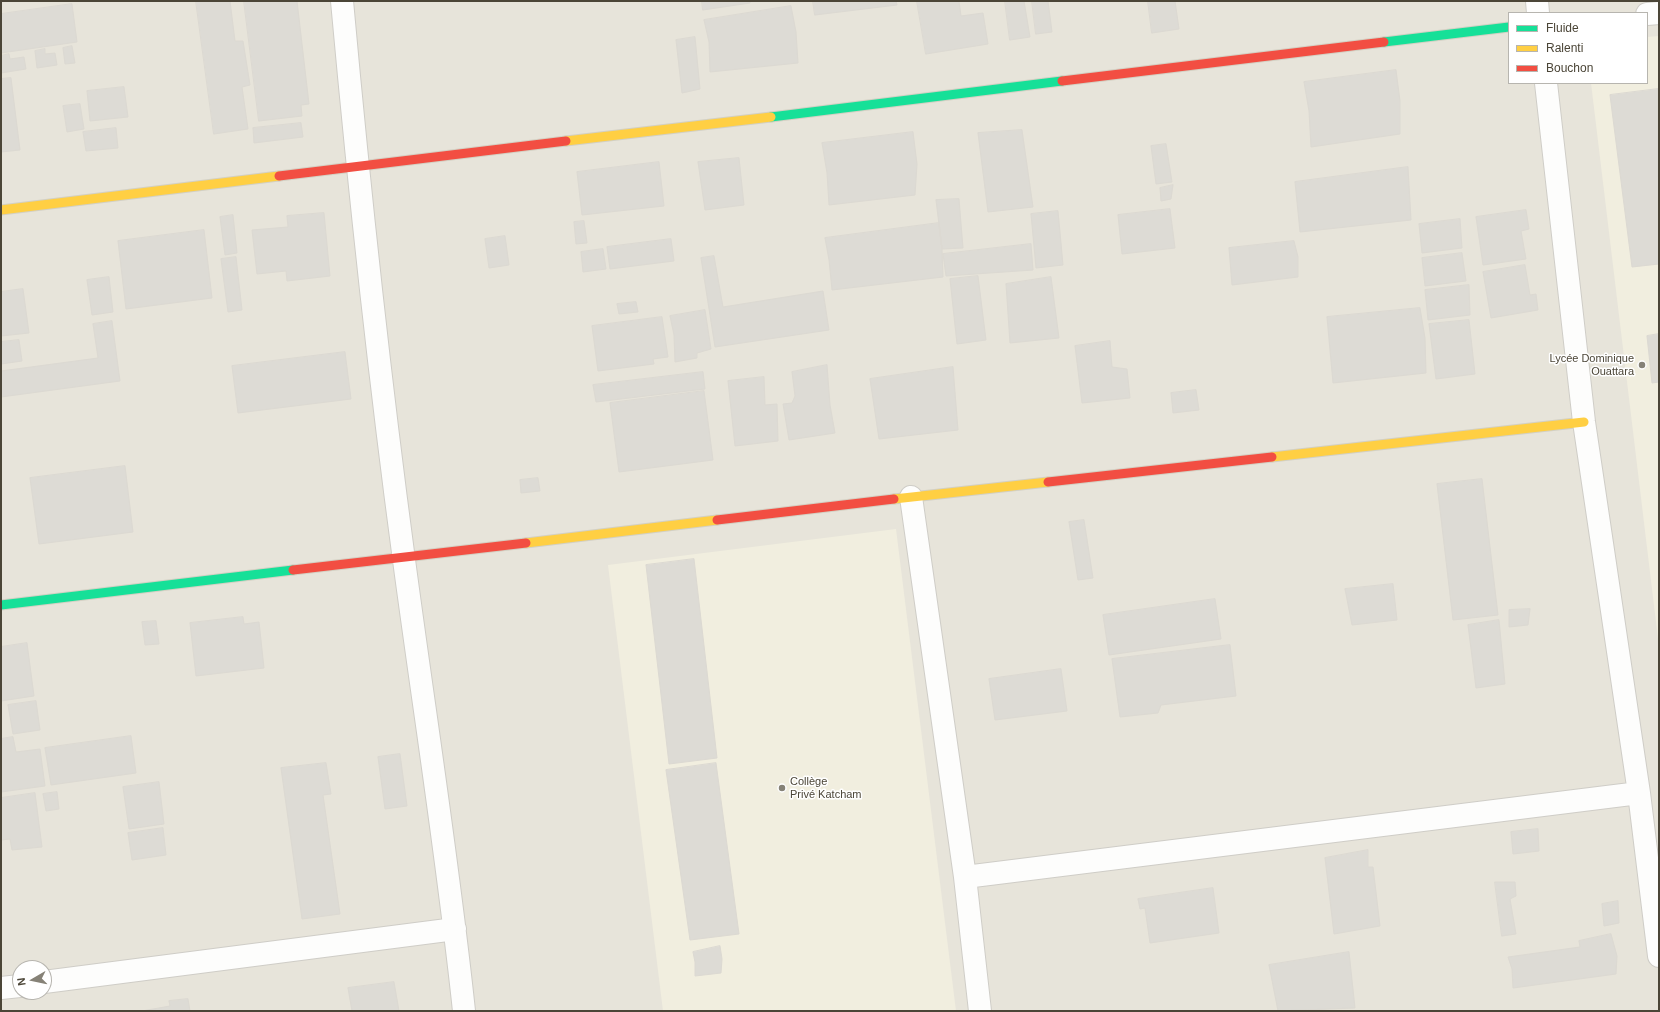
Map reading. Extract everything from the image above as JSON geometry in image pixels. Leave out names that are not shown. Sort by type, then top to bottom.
[{"type":"street","points":[[342,1],[357,166],[404,557],[455,929],[464,1011]]},
{"type":"street","points":[[1537,1],[1538,12]]},
{"type":"street","points":[[1648,14],[1659,13]]},
{"type":"street","points":[[1,210],[1508,27]]},
{"type":"street","points":[[1546,84],[1584,422],[1639,793],[1659,956]]},
{"type":"street","points":[[1,605],[911,497],[1584,422]]},
{"type":"street","points":[[911,497],[965,877],[980,1011]]},
{"type":"street","points":[[965,877],[1639,793]]},
{"type":"street","points":[[52,981],[455,929]]},
{"type":"street","points":[[1,988],[12,987]]},
{"type":"shaded area","points":[[1,1],[1659,1],[1659,1011],[1,1011]]},
{"type":"shaded area","name":"Lycée Dominique Ouattara","points":[[1659,36],[1659,647],[1591,84],[1648,84],[1648,37]]},
{"type":"shaded area","name":"Collège Privé Katcham","points":[[896,529],[956,1011],[663,1011],[608,565]]},
{"type":"building","points":[[196,1],[230,1],[235,41],[243,41],[250,85],[242,87],[248,129],[214,134]]},
{"type":"building","points":[[244,1],[297,1],[309,104],[301,105],[302,116],[259,121]]},
{"type":"building","points":[[702,1],[750,1],[750,3],[703,10]]},
{"type":"building","points":[[813,1],[896,1],[897,5],[815,15]]},
{"type":"building","points":[[917,1],[959,1],[961,16],[983,13],[988,44],[926,54]]},
{"type":"building","points":[[1005,1],[1024,1],[1030,37],[1010,40]]},
{"type":"building","points":[[1032,1],[1048,1],[1052,32],[1036,34]]},
{"type":"building","points":[[1148,1],[1175,1],[1179,29],[1152,33]]},
{"type":"building","points":[[72,4],[77,42],[1,53],[1,14]]},
{"type":"building","points":[[791,6],[796,32],[798,63],[710,72],[709,42],[704,20]]},
{"type":"building","points":[[695,37],[700,89],[682,93],[676,40]]},
{"type":"building","points":[[72,46],[75,63],[65,64],[63,48]]},
{"type":"building","points":[[45,49],[45,54],[55,53],[57,65],[37,68],[35,51]]},
{"type":"building","points":[[9,54],[10,59],[24,57],[26,69],[1,73],[1,56]]},
{"type":"building","points":[[1396,70],[1400,101],[1400,134],[1311,147],[1309,111],[1304,82]]},
{"type":"building","points":[[11,78],[20,150],[1,152],[1,79]]},
{"type":"building","points":[[124,87],[128,117],[90,121],[87,91]]},
{"type":"building","points":[[1658,89],[1659,264],[1632,267],[1610,95]]},
{"type":"building","points":[[80,104],[84,129],[67,132],[63,106]]},
{"type":"building","points":[[301,123],[303,137],[254,143],[253,128]]},
{"type":"building","points":[[116,128],[118,148],[86,151],[83,132]]},
{"type":"building","points":[[1022,130],[1033,207],[988,212],[978,133]]},
{"type":"building","points":[[913,132],[917,164],[915,195],[829,205],[827,173],[822,143]]},
{"type":"building","points":[[1166,144],[1172,182],[1156,184],[1151,146]]},
{"type":"building","points":[[739,158],[744,205],[705,210],[698,162]]},
{"type":"building","points":[[659,162],[664,206],[582,215],[577,172]]},
{"type":"building","points":[[1408,167],[1411,220],[1300,232],[1295,182]]},
{"type":"building","points":[[1173,185],[1171,199],[1161,201],[1160,188]]},
{"type":"building","points":[[959,199],[963,248],[942,249],[936,200]]},
{"type":"building","points":[[1170,209],[1175,248],[1122,254],[1118,215]]},
{"type":"building","points":[[1526,210],[1529,229],[1521,231],[1526,259],[1483,265],[1476,217]]},
{"type":"building","points":[[1058,211],[1063,265],[1036,268],[1031,214]]},
{"type":"building","points":[[324,213],[330,276],[287,281],[286,271],[257,274],[252,230],[288,227],[287,216]]},
{"type":"building","points":[[233,215],[237,253],[225,255],[220,217]]},
{"type":"building","points":[[1460,219],[1462,248],[1422,253],[1419,224]]},
{"type":"building","points":[[584,221],[587,243],[576,244],[574,222]]},
{"type":"building","points":[[939,223],[943,277],[832,290],[825,238]]},
{"type":"building","points":[[204,230],[212,298],[126,309],[118,241]]},
{"type":"building","points":[[505,236],[509,265],[489,268],[485,239]]},
{"type":"building","points":[[671,239],[674,261],[610,269],[607,247]]},
{"type":"building","points":[[1294,241],[1298,257],[1298,277],[1232,285],[1229,248]]},
{"type":"building","points":[[1031,244],[1033,270],[946,276],[943,254]]},
{"type":"building","points":[[603,249],[606,269],[583,272],[581,252]]},
{"type":"building","points":[[1462,253],[1466,281],[1425,286],[1422,258]]},
{"type":"building","points":[[714,256],[723,307],[823,291],[829,330],[715,347],[701,258]]},
{"type":"building","points":[[236,257],[242,310],[228,312],[221,259]]},
{"type":"building","points":[[1525,265],[1530,295],[1536,294],[1538,310],[1491,318],[1483,272]]},
{"type":"building","points":[[978,276],[986,340],[957,344],[950,279]]},
{"type":"building","points":[[109,277],[113,312],[92,315],[87,280]]},
{"type":"building","points":[[1051,277],[1059,338],[1010,343],[1006,284]]},
{"type":"building","points":[[1469,285],[1470,315],[1428,320],[1425,290]]},
{"type":"building","points":[[23,289],[29,333],[1,336],[1,292]]},
{"type":"building","points":[[636,302],[638,312],[619,314],[617,304]]},
{"type":"building","points":[[1420,308],[1425,338],[1426,373],[1333,383],[1327,317]]},
{"type":"building","points":[[705,310],[711,349],[697,353],[697,358],[675,362],[674,335],[670,316]]},
{"type":"building","points":[[662,317],[668,357],[653,359],[654,364],[598,371],[592,326]]},
{"type":"building","points":[[1469,320],[1475,374],[1436,379],[1429,324]]},
{"type":"building","points":[[112,321],[120,381],[1,397],[1,371],[98,358],[93,324]]},
{"type":"building","points":[[1659,334],[1659,382],[1652,383],[1647,336]]},
{"type":"building","points":[[19,340],[22,361],[1,364],[1,342]]},
{"type":"building","points":[[1110,341],[1112,367],[1127,369],[1130,398],[1082,403],[1075,346]]},
{"type":"building","points":[[345,352],[351,399],[238,413],[232,366]]},
{"type":"building","points":[[827,365],[830,405],[835,433],[789,440],[783,404],[792,403],[795,396],[792,372]]},
{"type":"building","points":[[953,367],[958,430],[879,439],[870,379]]},
{"type":"building","points":[[703,372],[705,389],[596,402],[593,385]]},
{"type":"building","points":[[764,377],[765,405],[777,404],[778,441],[735,446],[728,381]]},
{"type":"building","points":[[1196,390],[1199,410],[1173,413],[1171,393]]},
{"type":"building","points":[[704,391],[713,460],[619,472],[610,403]]},
{"type":"building","points":[[125,466],[133,532],[39,544],[30,478]]},
{"type":"building","points":[[538,478],[540,491],[521,493],[520,480]]},
{"type":"building","points":[[1482,479],[1498,615],[1453,620],[1437,484]]},
{"type":"building","points":[[1084,520],[1093,578],[1078,580],[1069,522]]},
{"type":"building","points":[[694,559],[717,758],[669,764],[646,565]]},
{"type":"building","points":[[1393,584],[1397,620],[1352,625],[1345,589]]},
{"type":"building","points":[[1215,599],[1221,639],[1109,655],[1103,615]]},
{"type":"building","points":[[1530,609],[1528,625],[1509,627],[1509,610]]},
{"type":"building","points":[[243,617],[244,624],[259,622],[264,668],[196,676],[190,623]]},
{"type":"building","points":[[1499,620],[1505,684],[1476,688],[1468,625]]},
{"type":"building","points":[[156,621],[159,644],[145,645],[142,622]]},
{"type":"building","points":[[27,643],[34,696],[1,701],[1,647]]},
{"type":"building","points":[[1230,645],[1236,696],[1161,705],[1158,713],[1120,717],[1112,659]]},
{"type":"building","points":[[1061,669],[1067,711],[995,720],[989,679]]},
{"type":"building","points":[[36,701],[40,730],[13,734],[8,705]]},
{"type":"building","points":[[131,736],[136,773],[51,785],[45,748]]},
{"type":"building","points":[[13,737],[16,752],[40,749],[45,786],[1,792],[1,739]]},
{"type":"building","points":[[400,754],[407,806],[385,809],[378,757]]},
{"type":"building","points":[[326,763],[331,794],[323,795],[340,914],[302,919],[281,768]]},
{"type":"building","points":[[716,763],[739,934],[690,940],[666,770]]},
{"type":"building","points":[[159,782],[164,824],[129,829],[123,787]]},
{"type":"building","points":[[57,792],[59,809],[46,811],[43,794]]},
{"type":"building","points":[[35,793],[42,847],[12,850],[10,839],[1,840],[1,798]]},
{"type":"building","points":[[163,828],[166,855],[132,860],[128,833]]},
{"type":"building","points":[[1538,829],[1539,851],[1513,854],[1511,832]]},
{"type":"building","points":[[1368,850],[1368,867],[1373,867],[1380,926],[1334,934],[1325,858]]},
{"type":"building","points":[[1495,882],[1515,882],[1516,896],[1510,899],[1516,934],[1502,936]]},
{"type":"building","points":[[1213,888],[1219,933],[1150,943],[1145,908],[1140,909],[1138,899]]},
{"type":"building","points":[[1618,901],[1619,923],[1604,926],[1602,904]]},
{"type":"building","points":[[1611,934],[1617,956],[1616,974],[1513,988],[1512,969],[1508,957],[1580,947],[1579,941]]},
{"type":"building","points":[[720,946],[722,959],[721,973],[695,976],[693,952]]},
{"type":"building","points":[[1349,952],[1355,1008],[1278,1011],[1269,965]]},
{"type":"building","points":[[394,982],[399,1011],[352,1011],[348,988]]},
{"type":"building","points":[[188,999],[190,1011],[142,1011],[170,1006],[169,1001]]},
{"type":"traffic: fast","points":[[1384,42],[1508,27]]},
{"type":"traffic: fast","points":[[771,117],[1062,81]]},
{"type":"traffic: fast","points":[[1,605],[293,570]]},
{"type":"traffic: slow","points":[[566,141],[771,117]]},
{"type":"traffic: slow","points":[[1,210],[279,176]]},
{"type":"traffic: slow","points":[[1272,457],[1584,422]]},
{"type":"traffic: slow","points":[[894,499],[1048,482]]},
{"type":"traffic: slow","points":[[526,543],[717,520]]},
{"type":"traffic: jam","points":[[1062,81],[1384,42]]},
{"type":"traffic: jam","points":[[279,176],[566,141]]},
{"type":"traffic: jam","points":[[1048,482],[1272,457]]},
{"type":"traffic: jam","points":[[717,520],[894,499]]},
{"type":"traffic: jam","points":[[293,570],[526,543]]},
{"type":"place","name":"Lycée Dominique Ouattara","points":[[1642,365]]},
{"type":"place","name":"Collège Privé Katcham","points":[[782,788]]}]
